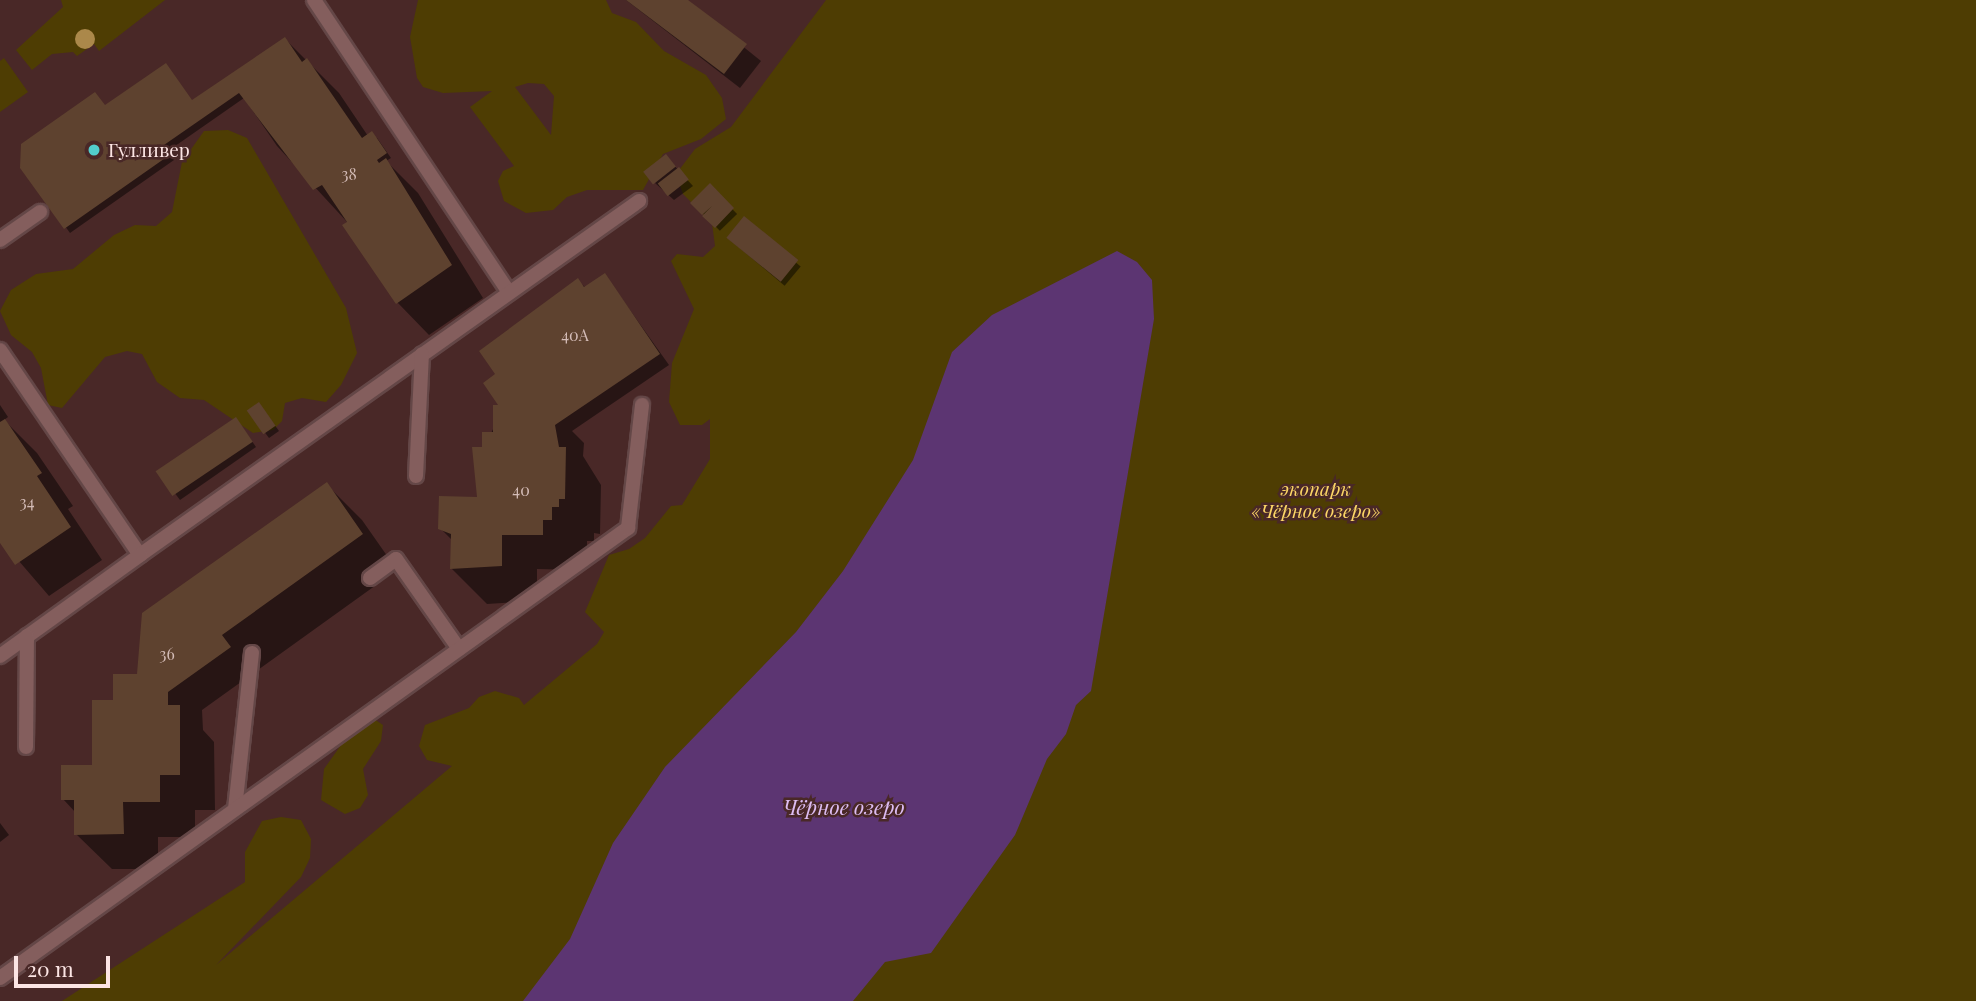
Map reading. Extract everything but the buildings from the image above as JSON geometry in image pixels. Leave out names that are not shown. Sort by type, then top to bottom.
[{"type":"lane","points":[[314,0],[509,292]]},
{"type":"lane","points":[[0,656],[639,201]]},
{"type":"lane","points":[[0,240],[40,212]]},
{"type":"lane","points":[[0,350],[140,555]]},
{"type":"lane","points":[[416,476],[422,354]]},
{"type":"lane","points":[[0,978],[628,528],[642,405]]},
{"type":"lane","points":[[370,578],[396,559],[458,649]]},
{"type":"lane","points":[[26,747],[27,636]]},
{"type":"lane","points":[[235,809],[252,653]]},
{"type":"green space","points":[[61,0],[165,0],[99,51],[94,44],[77,56],[73,52],[52,54],[32,70],[16,50],[63,7]]},
{"type":"green space","points":[[418,0],[606,0],[612,13],[636,22],[664,51],[706,75],[722,98],[726,119],[701,139],[663,154],[643,190],[587,190],[567,197],[553,210],[526,213],[504,201],[498,181],[503,171],[514,166],[470,107],[492,91],[443,93],[423,87],[417,78],[410,37]],"holes":[[[528,83],[544,84],[554,96],[551,135],[515,87]]]},
{"type":"green space","name":"экопарк «Чёрное озеро»","points":[[826,0],[1976,0],[1976,1001],[62,1001],[245,882],[245,852],[262,821],[281,817],[301,820],[311,839],[310,858],[301,877],[216,965],[452,766],[427,760],[419,746],[425,725],[469,708],[479,697],[495,691],[519,698],[524,705],[597,644],[604,632],[585,612],[609,555],[629,549],[645,538],[671,506],[682,505],[710,459],[710,419],[702,425],[680,425],[669,402],[672,363],[694,309],[671,261],[677,254],[703,257],[715,246],[712,223],[683,194],[676,174],[695,149],[731,127]]},
{"type":"green space","points":[[4,58],[28,92],[0,112],[0,61]]},
{"type":"green space","points":[[228,130],[247,138],[346,308],[357,353],[341,385],[326,402],[302,398],[285,403],[282,421],[273,430],[253,433],[204,400],[180,398],[157,382],[142,354],[127,351],[105,357],[62,408],[48,405],[41,368],[32,352],[11,335],[0,311],[11,290],[36,274],[73,269],[114,235],[135,225],[156,226],[172,212],[182,162],[204,131]]},
{"type":"green space","points":[[374,719],[383,725],[381,741],[363,769],[368,795],[360,808],[345,814],[321,800],[324,769],[351,731]]},
{"type":"water","name":"Чёрное озеро","points":[[1117,251],[1137,262],[1152,280],[1154,319],[1091,691],[1076,705],[1066,734],[1047,759],[1015,835],[931,953],[885,962],[853,1001],[523,1001],[570,939],[613,843],[665,767],[796,632],[843,571],[913,460],[952,352],[992,315]]},
{"type":"place","name":"Гулливер","points":[[94,150]]}]
